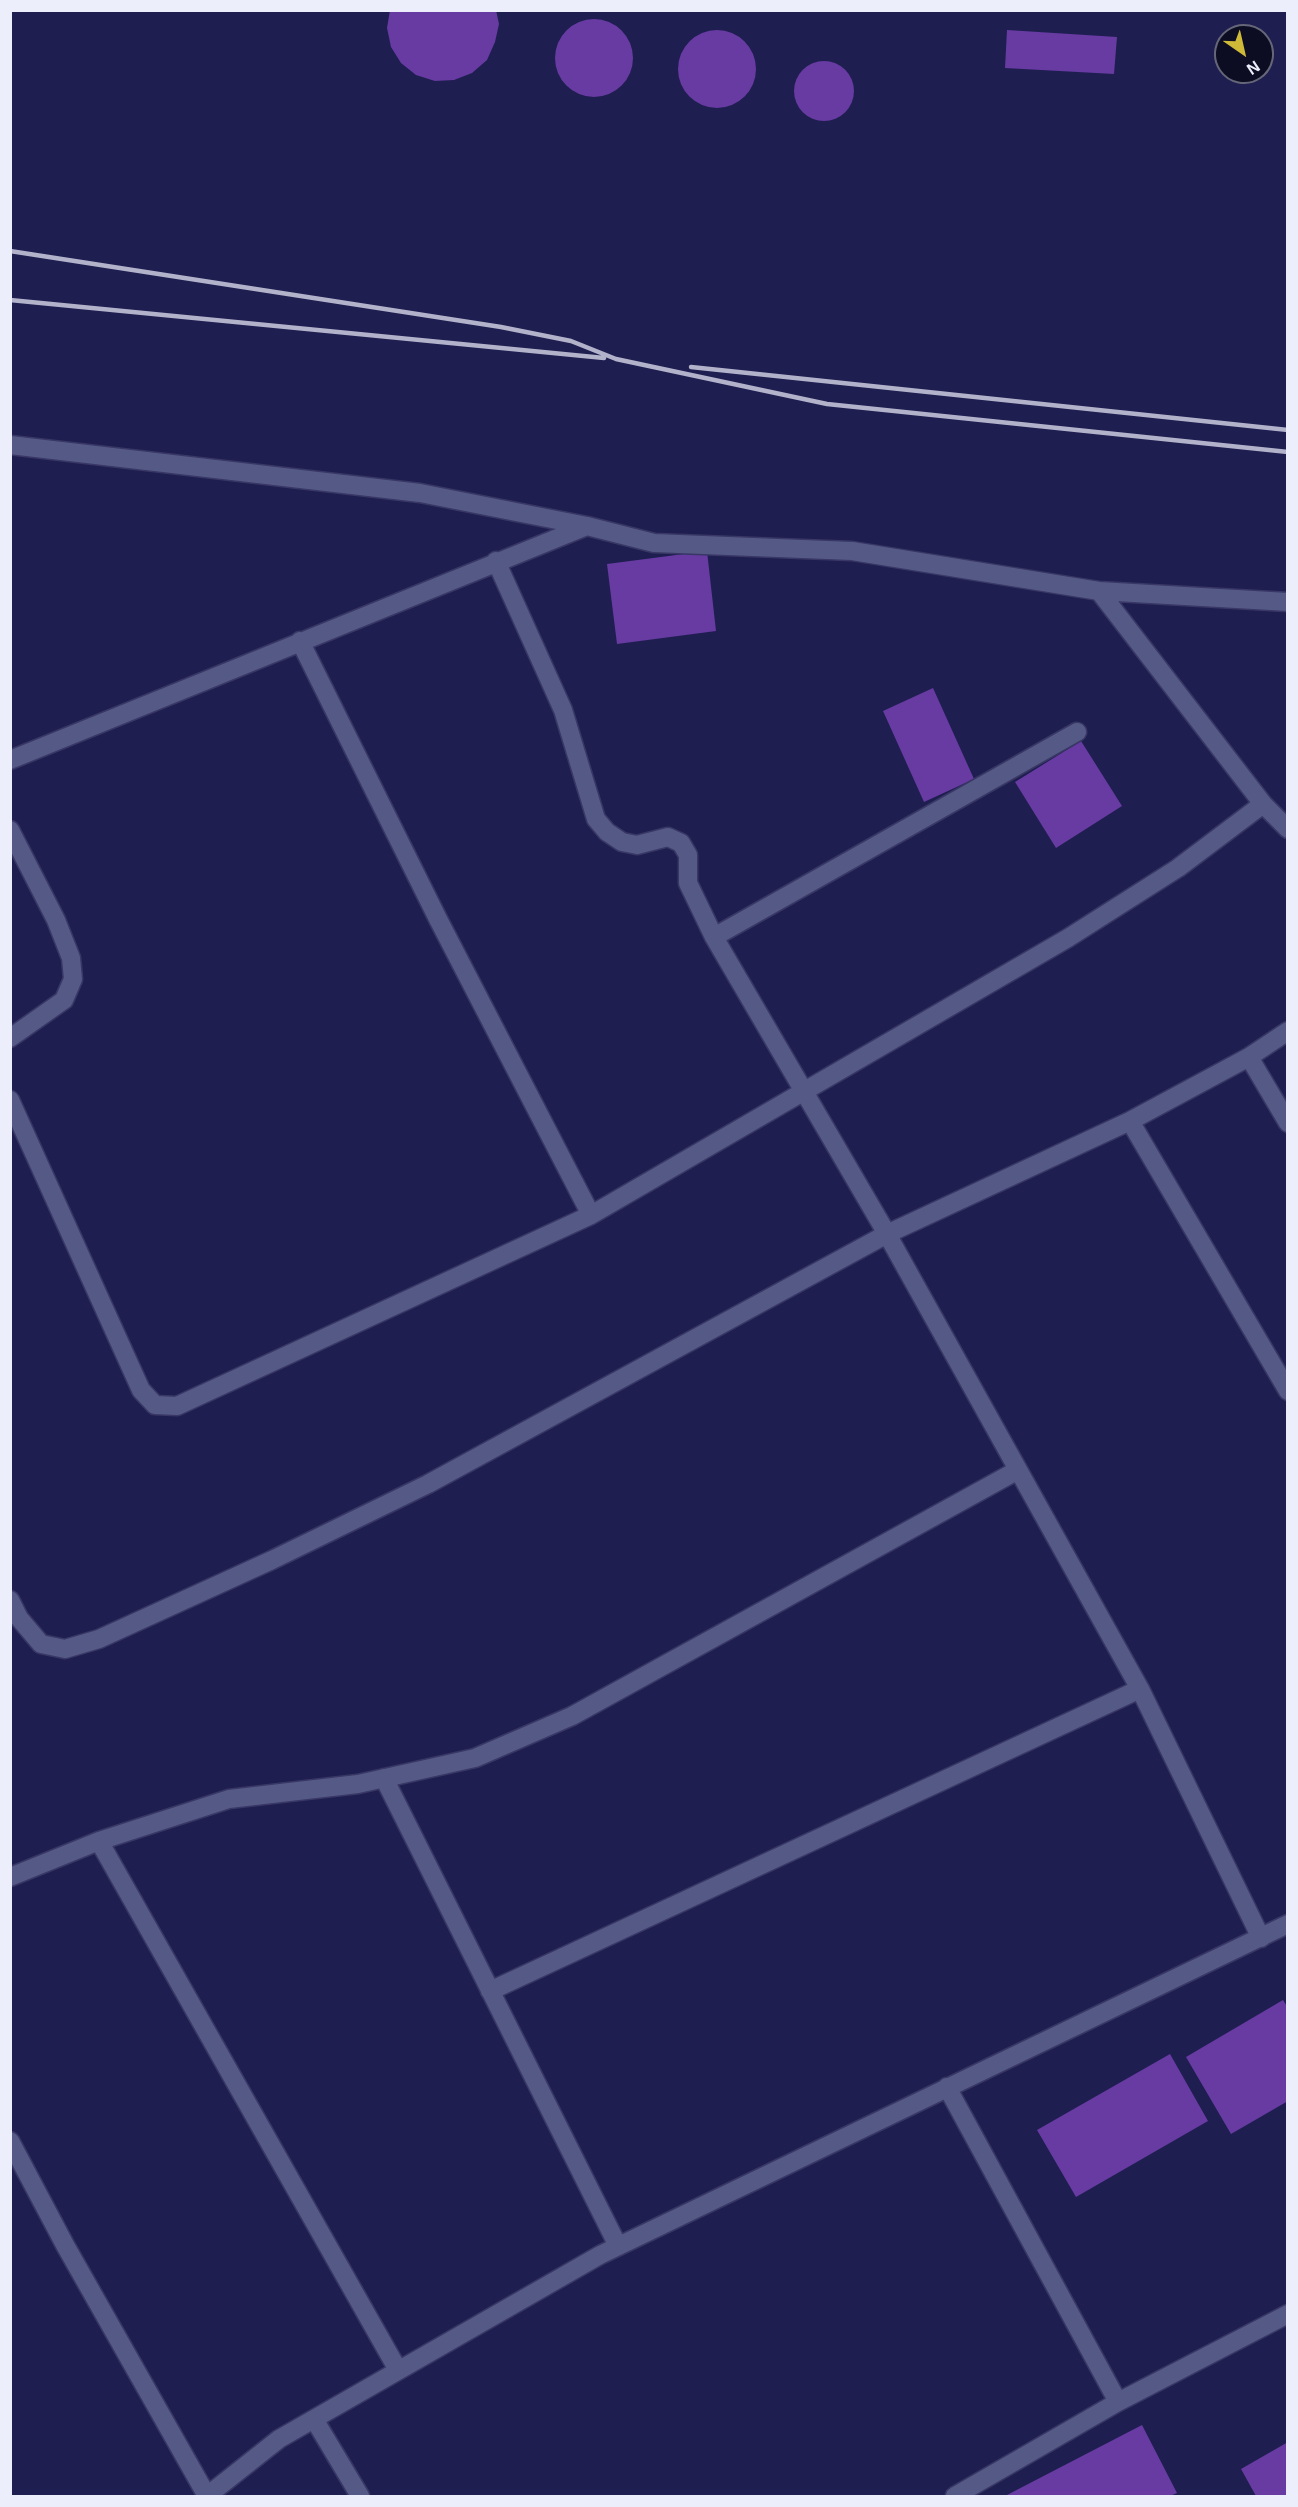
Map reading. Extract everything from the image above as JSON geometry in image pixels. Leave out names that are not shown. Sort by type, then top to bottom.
[{"type":"street","points":[[10,446],[420,493],[587,526],[654,543],[852,551],[1099,591],[1287,602]]},
{"type":"street","points":[[10,760],[587,526]]},
{"type":"street","points":[[496,561],[562,710],[596,819],[606,832],[622,843],[637,845],[668,837],[681,843],[688,855],[688,884],[714,937],[887,1234],[1140,1689],[1261,1938]]},
{"type":"street","points":[[1099,591],[1263,804],[1287,829]]},
{"type":"street","points":[[300,641],[438,919],[591,1215]]},
{"type":"street","points":[[714,937],[1077,732]]},
{"type":"street","points":[[10,1100],[141,1390],[155,1405],[177,1406],[591,1215],[1068,938],[1178,868],[1263,804]]},
{"type":"street","points":[[10,830],[56,920],[71,958],[73,979],[64,1000],[10,1038]]},
{"type":"street","points":[[10,1600],[19,1618],[40,1644],[65,1650],[99,1639],[272,1560],[428,1484],[887,1234],[1130,1121],[1249,1057],[1287,1031]]},
{"type":"street","points":[[1249,1057],[1287,1123]]},
{"type":"street","points":[[1130,1121],[1287,1391]]},
{"type":"street","points":[[10,1877],[99,1841],[229,1799],[358,1784],[475,1758],[572,1716],[1018,1470]]},
{"type":"street","points":[[490,1991],[1140,1689]]},
{"type":"street","points":[[384,1778],[618,2246]]},
{"type":"street","points":[[99,1841],[398,2370]]},
{"type":"street","points":[[10,2141],[65,2245],[207,2496],[279,2439],[618,2246],[1287,1924]]},
{"type":"street","points":[[947,2087],[1118,2402]]},
{"type":"street","points":[[955,2496],[1118,2402],[1287,2314]]},
{"type":"street","points":[[314,2419],[360,2496]]},
{"type":"building","points":[[390,10],[496,10],[499,24],[495,42],[487,60],[472,73],[454,80],[435,81],[416,75],[401,63],[391,47],[387,28]]},
{"type":"building","points":[[594,19],[609,22],[621,31],[630,43],[633,58],[630,73],[621,85],[609,94],[594,97],[579,94],[567,85],[558,73],[555,58],[558,43],[567,31],[579,22]]},
{"type":"building","points":[[717,30],[732,33],[745,41],[753,54],[756,69],[753,84],[745,97],[732,105],[717,108],[702,105],[689,97],[681,84],[678,69],[681,54],[689,41],[702,33]]},
{"type":"building","points":[[1007,30],[1117,37],[1114,74],[1005,68]]},
{"type":"building","points":[[818,61],[830,61],[841,66],[849,74],[854,91],[852,103],[841,116],[830,121],[818,121],[807,116],[799,108],[794,97],[794,85],[799,74],[807,66]]},
{"type":"building","points":[[707,551],[716,631],[617,644],[607,564]]},
{"type":"building","points":[[933,688],[974,779],[924,802],[883,711]]},
{"type":"building","points":[[1081,741],[1122,806],[1056,848],[1015,782]]},
{"type":"building","points":[[1283,2000],[1288,2008],[1288,2101],[1231,2134],[1186,2057]]},
{"type":"building","points":[[1170,2054],[1208,2121],[1076,2197],[1037,2130]]},
{"type":"building","points":[[1142,2425],[1177,2493],[1170,2496],[1005,2496]]},
{"type":"building","points":[[1288,2442],[1288,2496],[1256,2496],[1241,2469]]},
{"type":"railway","points":[[10,251],[501,327],[571,341],[616,359],[827,404],[1288,452]]},
{"type":"railway","points":[[10,300],[604,358]]},
{"type":"railway","points":[[691,367],[1288,430]]}]
